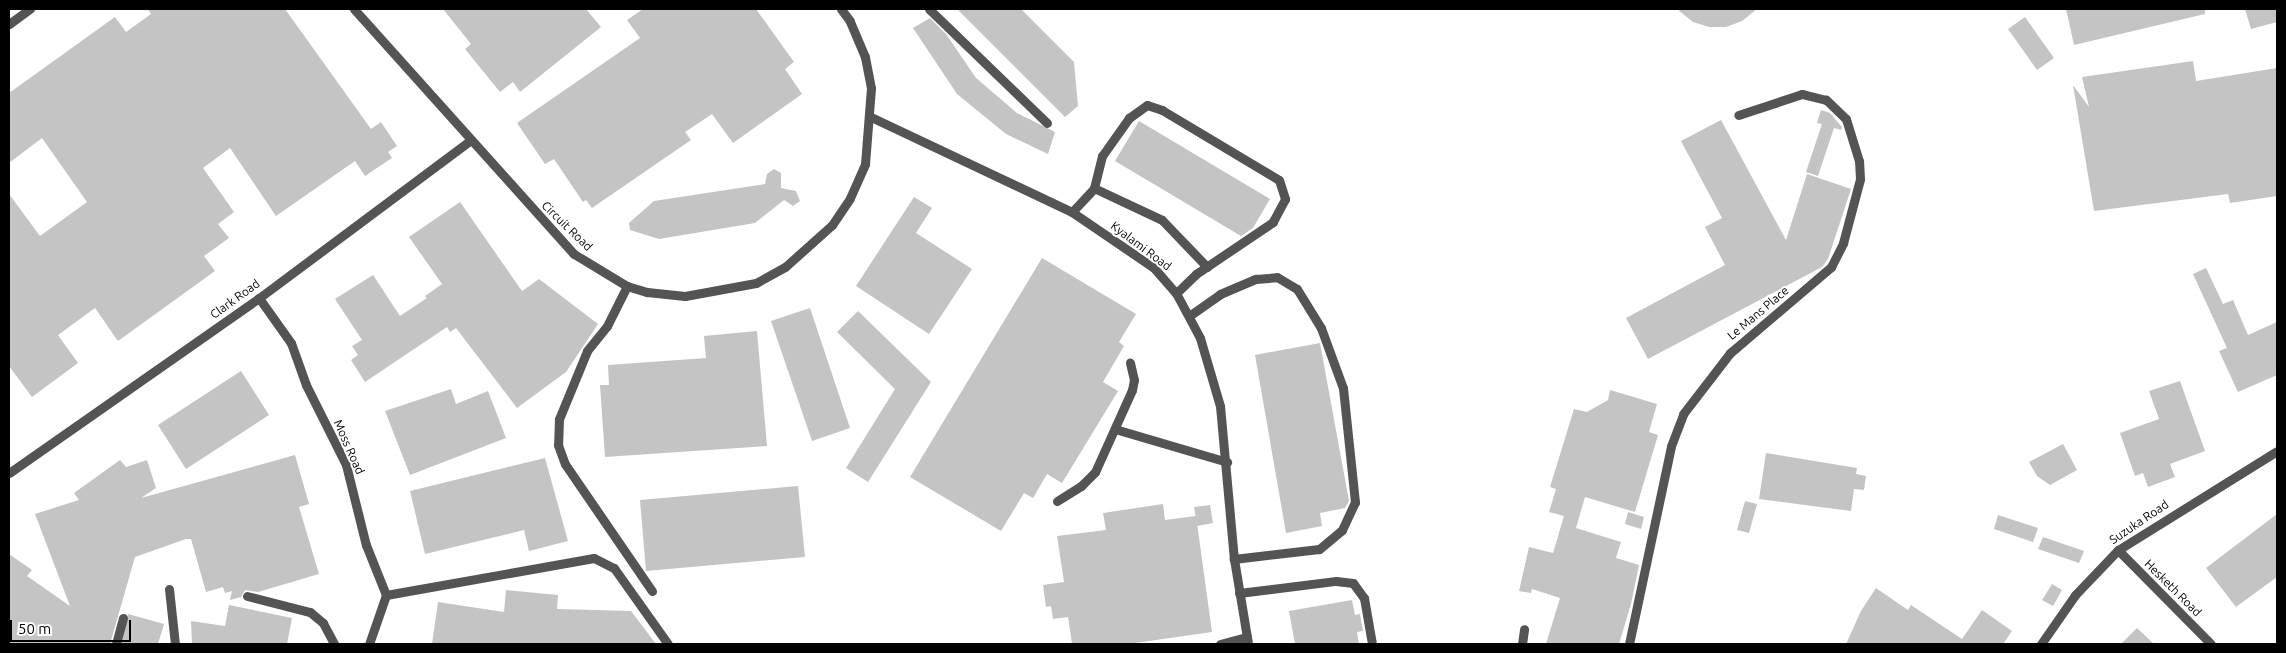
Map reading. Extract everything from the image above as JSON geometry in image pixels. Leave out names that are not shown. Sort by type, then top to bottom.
[{"type":"lane","points":[[9,24],[30,9]]},
{"type":"lane","name":"Circuit Road","points":[[354,9],[574,254],[627,286],[647,292],[694,295],[756,283],[785,267],[832,226],[850,198],[865,164],[871,117],[871,88],[865,57],[850,21],[841,9]]},
{"type":"lane","points":[[929,9],[1047,123]]},
{"type":"lane","name":"Le Mans Place","points":[[1629,644],[1643,592],[1666,465],[1683,414],[1730,353],[1831,267],[1844,243],[1860,179],[1859,160],[1846,119],[1826,100],[1802,94],[1738,115]]},
{"type":"lane","points":[[1072,212],[1094,188],[1102,156],[1129,118],[1147,105],[1162,110],[1279,180],[1285,199],[1273,222],[1208,267],[1176,293]]},
{"type":"lane","name":"Kyalami Road","points":[[871,117],[1072,212],[1154,268],[1176,293],[1200,338],[1220,406],[1227,462],[1234,559],[1247,641]]},
{"type":"lane","name":"Clark Road","points":[[9,473],[259,298],[471,140]]},
{"type":"lane","points":[[1094,188],[1162,220],[1208,267]]},
{"type":"lane","points":[[1189,316],[1220,294],[1256,279],[1277,277],[1297,289],[1321,328],[1343,388],[1355,502],[1342,530],[1319,549],[1234,559]]},
{"type":"lane","points":[[627,286],[607,326],[583,359],[559,420],[558,445],[565,464],[652,591]]},
{"type":"lane","name":"Moss Road","points":[[259,298],[291,343],[306,385],[346,466],[366,545],[386,595]]},
{"type":"lane","points":[[1057,501],[1081,486],[1095,472],[1132,390],[1134,380],[1130,362]]},
{"type":"lane","points":[[1115,429],[1227,462]]},
{"type":"lane","name":"Suzuka Road","points":[[2040,644],[2075,594],[2118,550],[2277,451]]},
{"type":"lane","name":"Hesketh Road","points":[[2118,550],[2211,644]]},
{"type":"lane","points":[[369,644],[386,595],[594,558],[614,568],[668,644]]},
{"type":"lane","points":[[1239,593],[1336,581],[1353,583],[1364,598],[1372,644]]},
{"type":"lane","points":[[169,589],[175,644]]},
{"type":"lane","points":[[247,596],[310,612],[324,623],[334,644]]},
{"type":"lane","points":[[116,644],[123,618]]},
{"type":"lane","points":[[1522,644],[1524,629]]},
{"type":"lane","points":[[1220,644],[1247,641]]},
{"type":"building","points":[[148,9],[285,9],[371,129],[381,122],[397,146],[388,152],[392,158],[365,176],[355,161],[276,216],[230,148],[203,168],[234,212],[218,224],[229,238],[204,256],[215,271],[118,341],[95,308],[58,335],[78,363],[32,397],[9,366],[9,194],[40,236],[87,202],[42,138],[9,163],[9,93],[115,17],[126,32],[151,14]]},
{"type":"building","points":[[443,9],[586,9],[601,27],[520,92],[513,82],[500,92],[465,49],[471,44]]},
{"type":"building","points":[[643,9],[756,9],[794,62],[785,69],[802,94],[733,143],[712,114],[685,132],[691,140],[592,208],[586,200],[583,202],[554,159],[545,164],[517,123],[640,38],[627,20]]},
{"type":"building","points":[[957,9],[1021,9],[1074,62],[1078,106],[1065,117]]},
{"type":"building","points":[[1677,9],[1757,9],[1742,21],[1726,27],[1709,27],[1693,22]]},
{"type":"building","points":[[2066,9],[2205,9],[2205,14],[2074,45]]},
{"type":"building","points":[[2245,9],[2277,9],[2277,22],[2251,29]]},
{"type":"building","points":[[2025,17],[2054,58],[2037,70],[2008,29]]},
{"type":"building","points":[[930,18],[946,34],[976,78],[1017,113],[1055,132],[1048,154],[1006,134],[957,94],[913,28]]},
{"type":"building","points":[[2193,61],[2196,81],[2277,68],[2277,196],[2230,203],[2228,194],[2094,211],[2073,85],[2089,107],[2082,77]]},
{"type":"building","points":[[1821,110],[1830,113],[1842,127],[1841,130],[1834,128],[1818,176],[1806,172],[1822,124],[1817,123]]},
{"type":"building","points":[[1721,120],[1786,240],[1807,174],[1851,189],[1828,259],[1822,267],[1648,359],[1626,318],[1725,265],[1705,227],[1722,218],[1681,141]]},
{"type":"building","points":[[1139,121],[1270,199],[1253,228],[1241,236],[1115,161]]},
{"type":"building","points":[[774,169],[781,173],[781,188],[796,191],[800,201],[793,206],[784,200],[755,223],[659,239],[630,230],[629,223],[654,201],[765,184],[767,174]]},
{"type":"building","points":[[914,197],[932,208],[916,233],[972,269],[929,334],[856,286]]},
{"type":"building","points":[[460,202],[522,291],[539,279],[598,324],[566,372],[517,408],[456,328],[450,332],[447,327],[365,382],[351,360],[358,355],[352,346],[362,340],[335,299],[373,275],[400,316],[427,298],[425,296],[442,284],[409,237]]},
{"type":"building","points":[[1042,258],[1136,314],[1119,342],[1124,346],[1103,382],[1118,391],[1062,483],[1047,474],[1033,498],[1024,493],[1001,531],[910,477]]},
{"type":"building","points":[[2206,268],[2223,304],[2233,300],[2248,335],[2277,322],[2277,375],[2238,392],[2219,351],[2227,348],[2193,274]]},
{"type":"building","points":[[810,308],[850,428],[812,441],[771,321]]},
{"type":"building","points":[[858,311],[931,382],[868,482],[846,468],[895,389],[837,332]]},
{"type":"building","points":[[757,331],[767,446],[605,457],[600,385],[609,385],[608,365],[706,358],[704,336]]},
{"type":"building","points":[[1320,343],[1349,501],[1345,508],[1320,513],[1322,526],[1286,533],[1255,355]]},
{"type":"building","points":[[241,371],[269,415],[186,469],[158,425]]},
{"type":"building","points":[[2180,381],[2205,451],[2170,464],[2175,477],[2148,487],[2143,473],[2135,476],[2120,433],[2159,419],[2149,391]]},
{"type":"building","points":[[451,389],[456,404],[488,391],[506,438],[410,475],[385,411]]},
{"type":"building","points":[[1610,390],[1657,404],[1649,432],[1658,435],[1635,512],[1585,497],[1576,528],[1621,542],[1616,558],[1639,565],[1631,604],[1619,644],[1546,644],[1560,598],[1532,589],[1531,593],[1519,591],[1529,547],[1553,553],[1564,516],[1549,512],[1556,489],[1550,487],[1574,409],[1587,412],[1608,400]]},
{"type":"building","points":[[2063,444],[2077,470],[2050,485],[2037,476],[2029,462]]},
{"type":"building","points":[[1766,453],[1857,468],[1856,474],[1866,476],[1864,490],[1854,489],[1851,511],[1759,499]]},
{"type":"building","points":[[295,455],[309,504],[299,507],[319,574],[258,592],[245,590],[241,597],[230,600],[232,591],[225,593],[223,587],[206,592],[191,539],[186,539],[135,557],[110,644],[9,644],[9,554],[32,570],[27,576],[70,606],[35,514],[79,500],[74,493],[120,460],[126,467],[147,460],[156,488],[141,498]]},
{"type":"building","points":[[545,458],[568,541],[529,551],[524,530],[425,554],[410,491]]},
{"type":"building","points":[[798,486],[805,557],[646,571],[640,500]]},
{"type":"building","points":[[1745,501],[1757,504],[1749,533],[1737,530]]},
{"type":"building","points":[[1163,504],[1165,520],[1196,516],[1212,632],[1128,644],[1072,644],[1068,617],[1053,619],[1051,606],[1046,607],[1043,585],[1064,582],[1057,536],[1106,530],[1103,513]]},
{"type":"building","points":[[1210,505],[1213,523],[1197,526],[1194,507]]},
{"type":"building","points":[[1628,512],[1644,517],[1641,529],[1625,524]]},
{"type":"building","points":[[2277,514],[2277,577],[2236,607],[2206,568]]},
{"type":"building","points":[[1998,515],[2038,528],[2033,542],[1994,529]]},
{"type":"building","points":[[2043,537],[2084,551],[2079,563],[2038,549]]},
{"type":"building","points":[[2052,584],[2062,590],[2053,606],[2042,600]]},
{"type":"building","points":[[1876,588],[1908,610],[1911,605],[1962,639],[1982,610],[2012,631],[2003,644],[1846,644],[1861,611]]},
{"type":"building","points":[[506,590],[558,595],[557,609],[631,611],[656,644],[432,644],[438,602],[504,612]]},
{"type":"building","points":[[1352,600],[1355,615],[1360,614],[1363,631],[1357,632],[1359,644],[1295,644],[1289,611]]},
{"type":"building","points":[[229,605],[292,618],[287,644],[192,644],[191,621],[225,626]]},
{"type":"building","points":[[128,614],[164,624],[158,644],[122,644]]},
{"type":"building","points":[[2137,628],[2154,644],[2121,644]]}]
